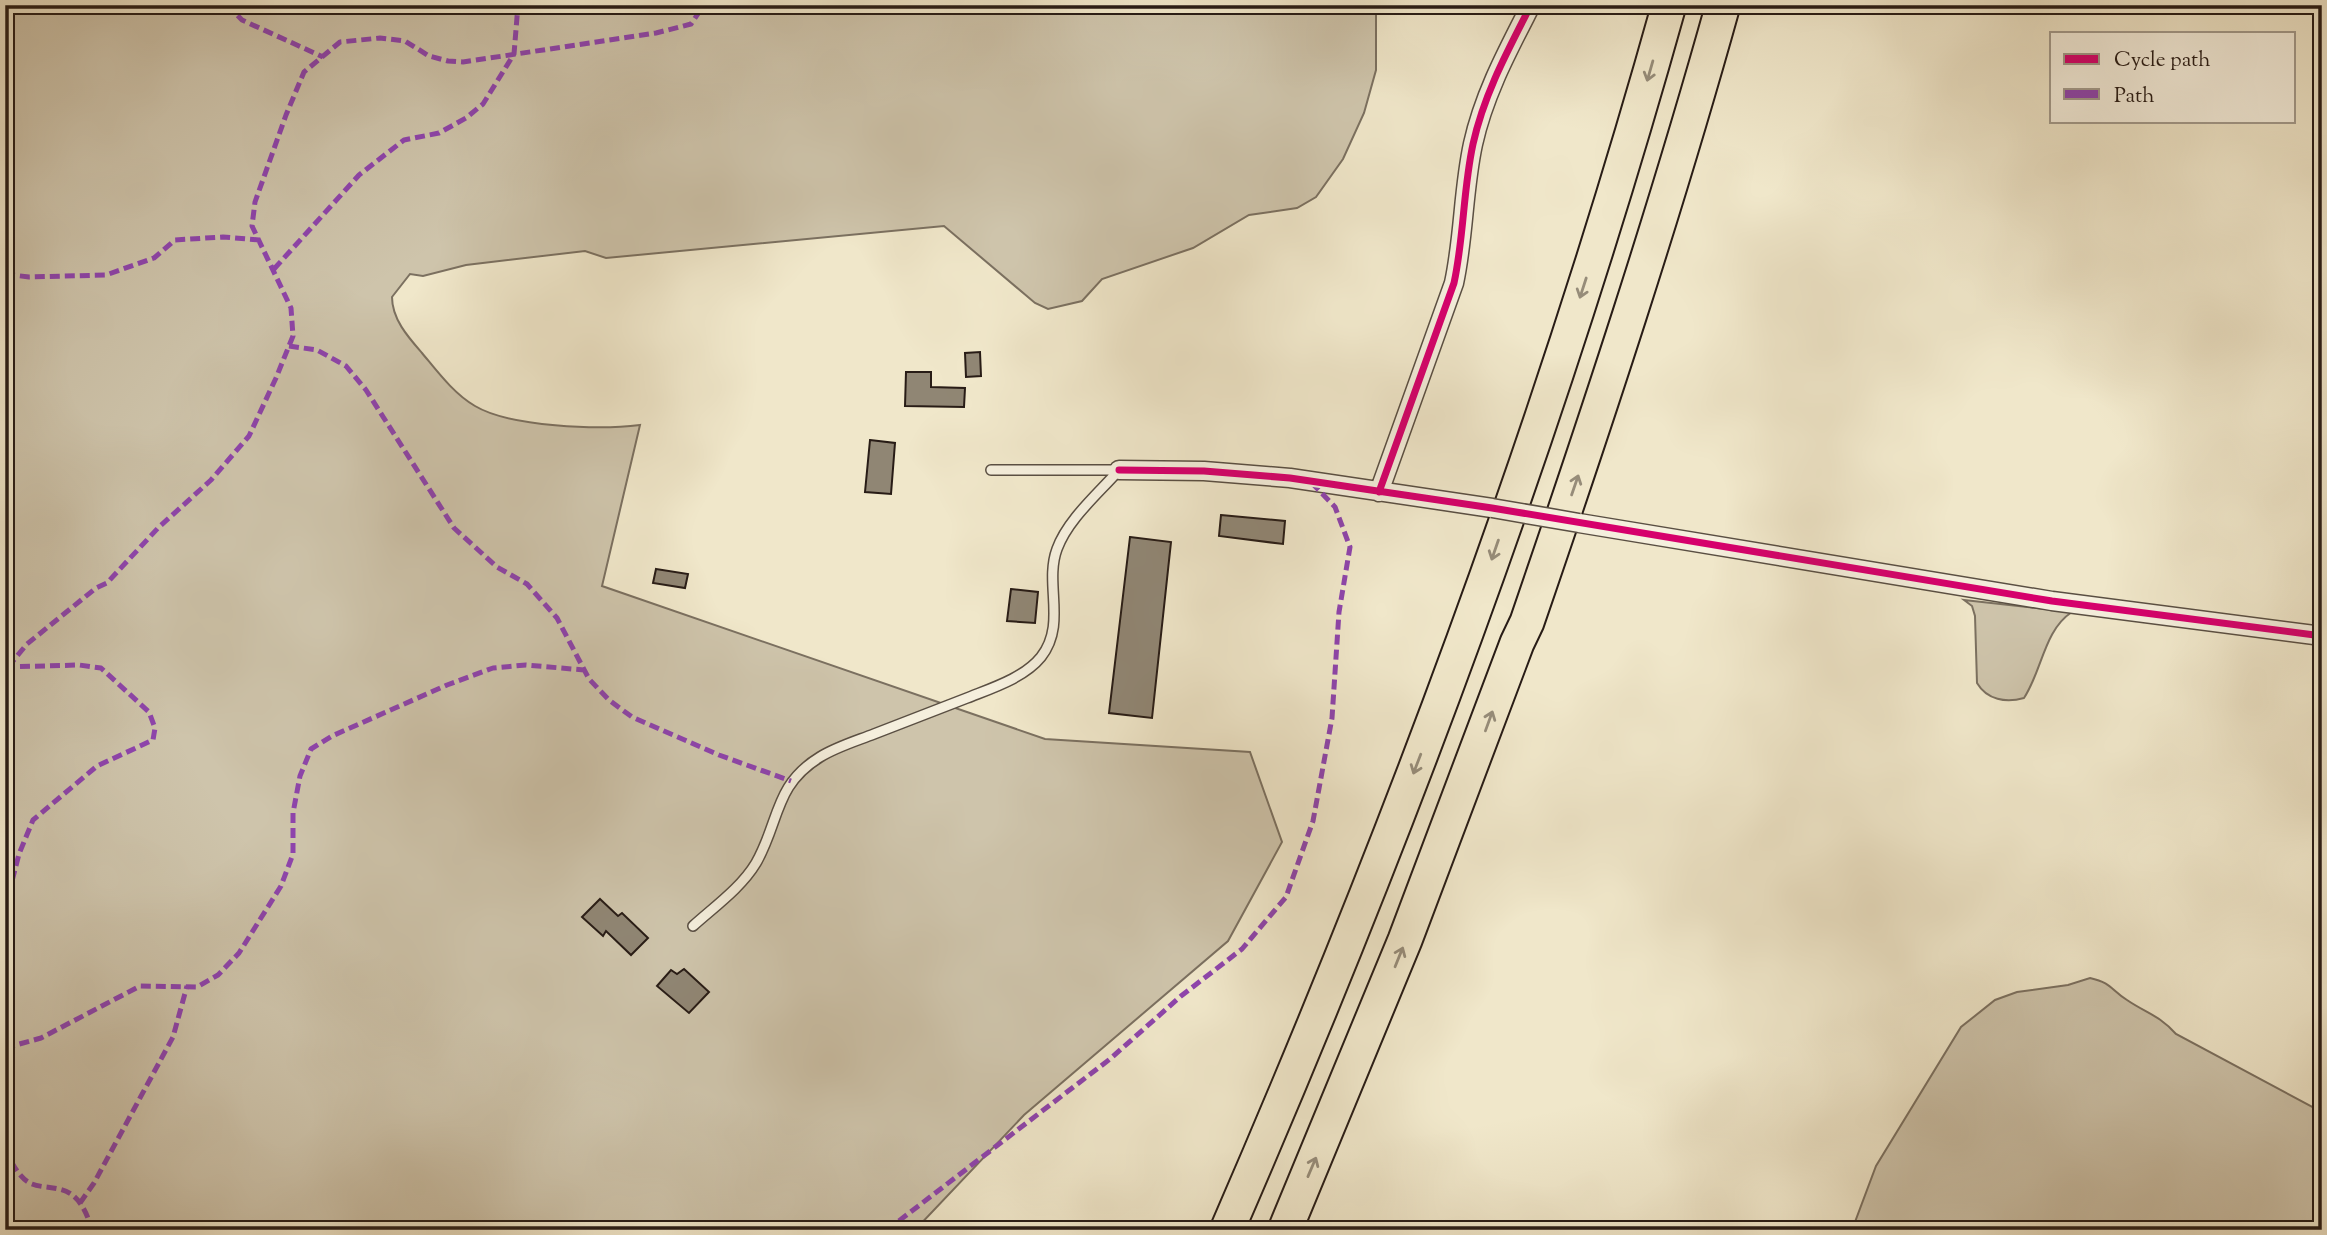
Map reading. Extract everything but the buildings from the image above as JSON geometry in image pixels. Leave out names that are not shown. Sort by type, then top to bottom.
[{"type":"highway","points":[[1227,1230],[1352,933],[1451,673],[1541,418],[1669,5]]},
{"type":"highway","points":[[1285,1230],[1405,940],[1527,622],[1612,374],[1724,5]]},
{"type":"street","points":[[1379,492],[1454,283],[1460,254],[1469,162],[1480,118],[1502,61],[1531,5]]},
{"type":"street","points":[[1119,470],[1204,471],[1290,478],[1492,508],[2052,601],[2322,636]]},
{"type":"lane","points":[[991,470],[1119,470]]},
{"type":"lane","points":[[693,926],[746,877],[764,845],[783,796],[802,768],[823,754],[990,689],[1024,672],[1040,658],[1054,630],[1054,565],[1057,549],[1069,527],[1119,470]]},
{"type":"shaded area","points":[[5,5],[1376,5],[1376,70],[1364,113],[1343,159],[1316,197],[1297,208],[1249,215],[1193,248],[1102,279],[1082,301],[1048,309],[1035,303],[944,226],[606,258],[585,251],[466,265],[423,276],[410,274],[392,297],[395,313],[406,334],[446,382],[475,406],[510,419],[532,423],[579,427],[640,425],[602,586],[1045,739],[1250,752],[1282,842],[1228,941],[1024,1115],[915,1230],[5,1230]]},
{"type":"shaded area","points":[[1964,600],[2072,612],[2055,629],[2024,698],[1997,699],[1981,689],[1977,683],[1975,616],[1972,606]]},
{"type":"shaded area","points":[[2090,978],[2107,984],[2176,1034],[2322,1112],[2322,1230],[1852,1230],[1876,1166],[1961,1027],[1995,1000],[2017,992],[2068,985]]},
{"type":"marked path","points":[[227,5],[242,20],[323,57]]},
{"type":"marked path","points":[[274,269],[359,175],[404,140],[439,133],[466,118],[483,104],[514,54],[518,5]]},
{"type":"marked path","points":[[8,667],[27,644],[96,588],[107,583],[158,528],[211,480],[249,436],[293,336],[291,308],[252,226],[255,202],[304,72],[340,42],[380,38],[405,41],[429,56],[463,62],[656,33],[691,24],[704,5]]},
{"type":"marked path","points":[[5,274],[29,277],[106,275],[154,258],[175,240],[223,237],[259,240]]},
{"type":"marked path","points":[[289,346],[317,350],[346,366],[366,390],[454,528],[497,567],[527,584],[557,618],[589,679],[609,700],[632,717],[719,755],[791,781]]},
{"type":"marked path","points":[[887,1230],[1110,1059],[1181,996],[1242,949],[1286,897],[1313,821],[1332,718],[1339,612],[1350,547],[1335,507],[1311,482]]},
{"type":"marked path","points":[[5,667],[79,665],[101,668],[149,712],[155,728],[153,740],[97,766],[33,820],[19,854],[5,908]]},
{"type":"marked path","points":[[5,1048],[41,1038],[140,986],[197,987],[218,975],[239,953],[281,886],[293,854],[293,813],[300,776],[311,749],[332,736],[447,685],[493,668],[526,665],[584,670]]},
{"type":"marked path","points":[[80,1203],[94,1183],[173,1037],[187,986]]},
{"type":"marked path","points":[[5,1149],[27,1182],[66,1191],[77,1199],[92,1230]]},
{"type":"marked path","points":[[509,1230],[522,1223],[525,1230]]},
{"type":"cycle path","points":[[1379,492],[1454,283],[1470,161],[1483,108],[1531,5]]},
{"type":"cycle path","points":[[1119,470],[1204,471],[1290,478],[1492,508],[2052,601],[2322,636]]}]
